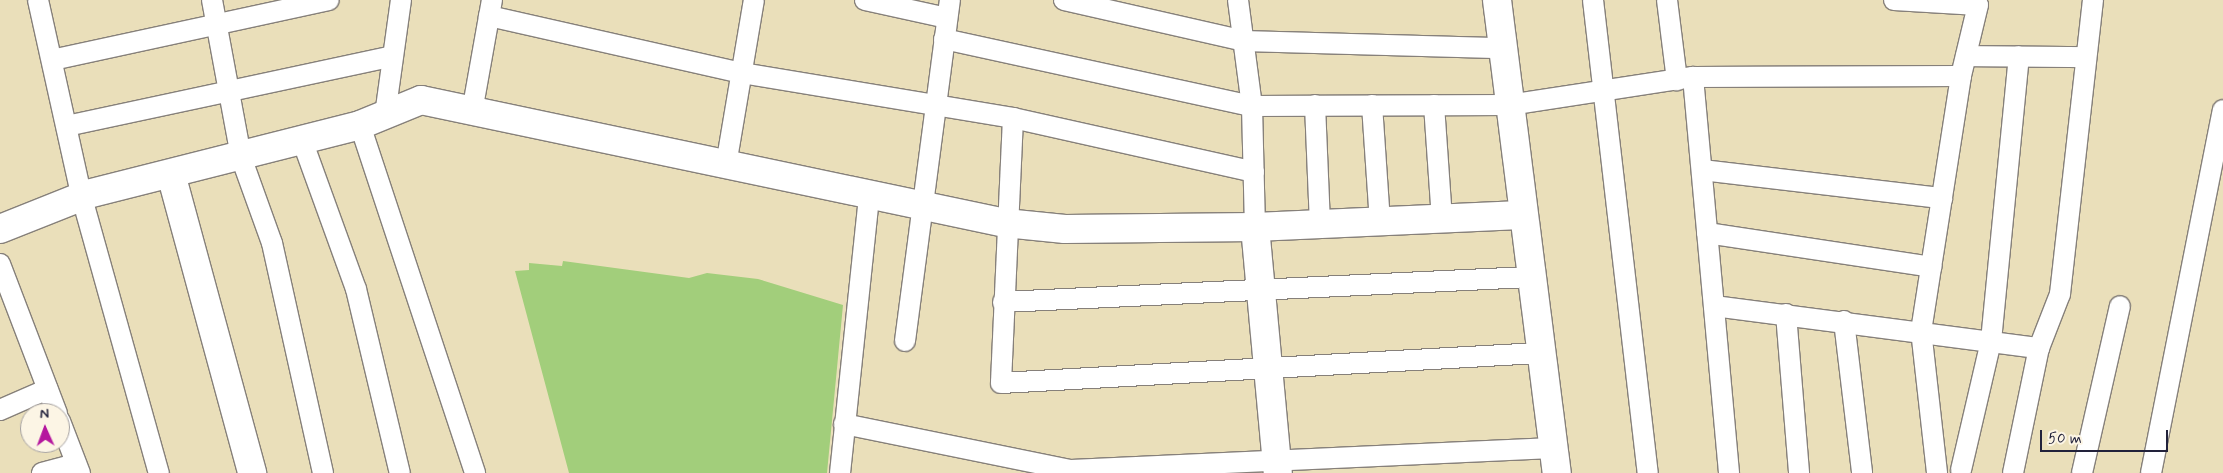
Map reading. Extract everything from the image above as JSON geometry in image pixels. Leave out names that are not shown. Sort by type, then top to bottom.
[{"type":"street","points":[[38,0],[82,198],[159,473]]},
{"type":"street","points":[[212,0],[241,157],[272,244],[324,473]]},
{"type":"street","points":[[52,60],[329,0]]},
{"type":"street","points":[[401,0],[393,56],[372,120],[475,473]]},
{"type":"street","points":[[726,165],[754,0]]},
{"type":"street","points":[[866,0],[948,9],[905,341]]},
{"type":"street","points":[[1064,0],[1244,41],[1502,48]]},
{"type":"street","points":[[1238,0],[1252,106],[1255,227],[1278,467]]},
{"type":"street","points":[[844,424],[1070,470],[1555,460],[1521,215],[1497,0]]},
{"type":"street","points":[[1594,0],[1648,473]]},
{"type":"street","points":[[1667,0],[1685,78],[1702,170],[1729,473]]},
{"type":"street","points":[[1894,0],[1978,5],[1961,76],[1921,330],[1936,469],[1967,472],[1990,340],[2019,56]]},
{"type":"street","points":[[2013,473],[2040,348],[2060,294],[2093,0]]},
{"type":"street","points":[[472,112],[490,8],[742,73],[1013,118],[1254,172]]},
{"type":"street","points":[[944,39],[1252,106],[1509,105],[1685,78],[1961,76]]},
{"type":"street","points":[[67,126],[393,56]]},
{"type":"street","points":[[1966,56],[2086,57]]},
{"type":"street","points":[[0,229],[82,198],[241,157],[372,120],[421,100],[1005,223],[1065,229],[1255,227],[1521,215]]},
{"type":"street","points":[[1315,105],[1320,224]]},
{"type":"street","points":[[1372,105],[1380,221]]},
{"type":"street","points":[[1434,105],[1442,218]]},
{"type":"street","points":[[2151,473],[2223,110]]},
{"type":"street","points":[[1013,118],[1005,223],[1001,383],[1540,353]]},
{"type":"street","points":[[302,140],[356,288],[400,473]]},
{"type":"street","points":[[1702,170],[1942,198]]},
{"type":"street","points":[[170,174],[252,473]]},
{"type":"street","points":[[840,473],[869,195]]},
{"type":"street","points":[[1707,234],[1931,267]]},
{"type":"street","points":[[0,264],[53,403]]},
{"type":"street","points":[[1003,302],[1261,293],[1530,277]]},
{"type":"street","points":[[1714,306],[1921,330],[2040,348]]},
{"type":"street","points":[[2082,473],[2120,306]]},
{"type":"street","points":[[1786,314],[1799,473]]},
{"type":"street","points":[[1844,321],[1862,473]]},
{"type":"street","points":[[0,410],[48,389]]},
{"type":"street","points":[[42,473],[78,468],[70,447]]},
{"type":"green space","points":[[563,261],[689,278],[707,273],[758,279],[843,305],[827,473],[569,473],[515,271],[529,270],[529,263],[562,266]]}]
